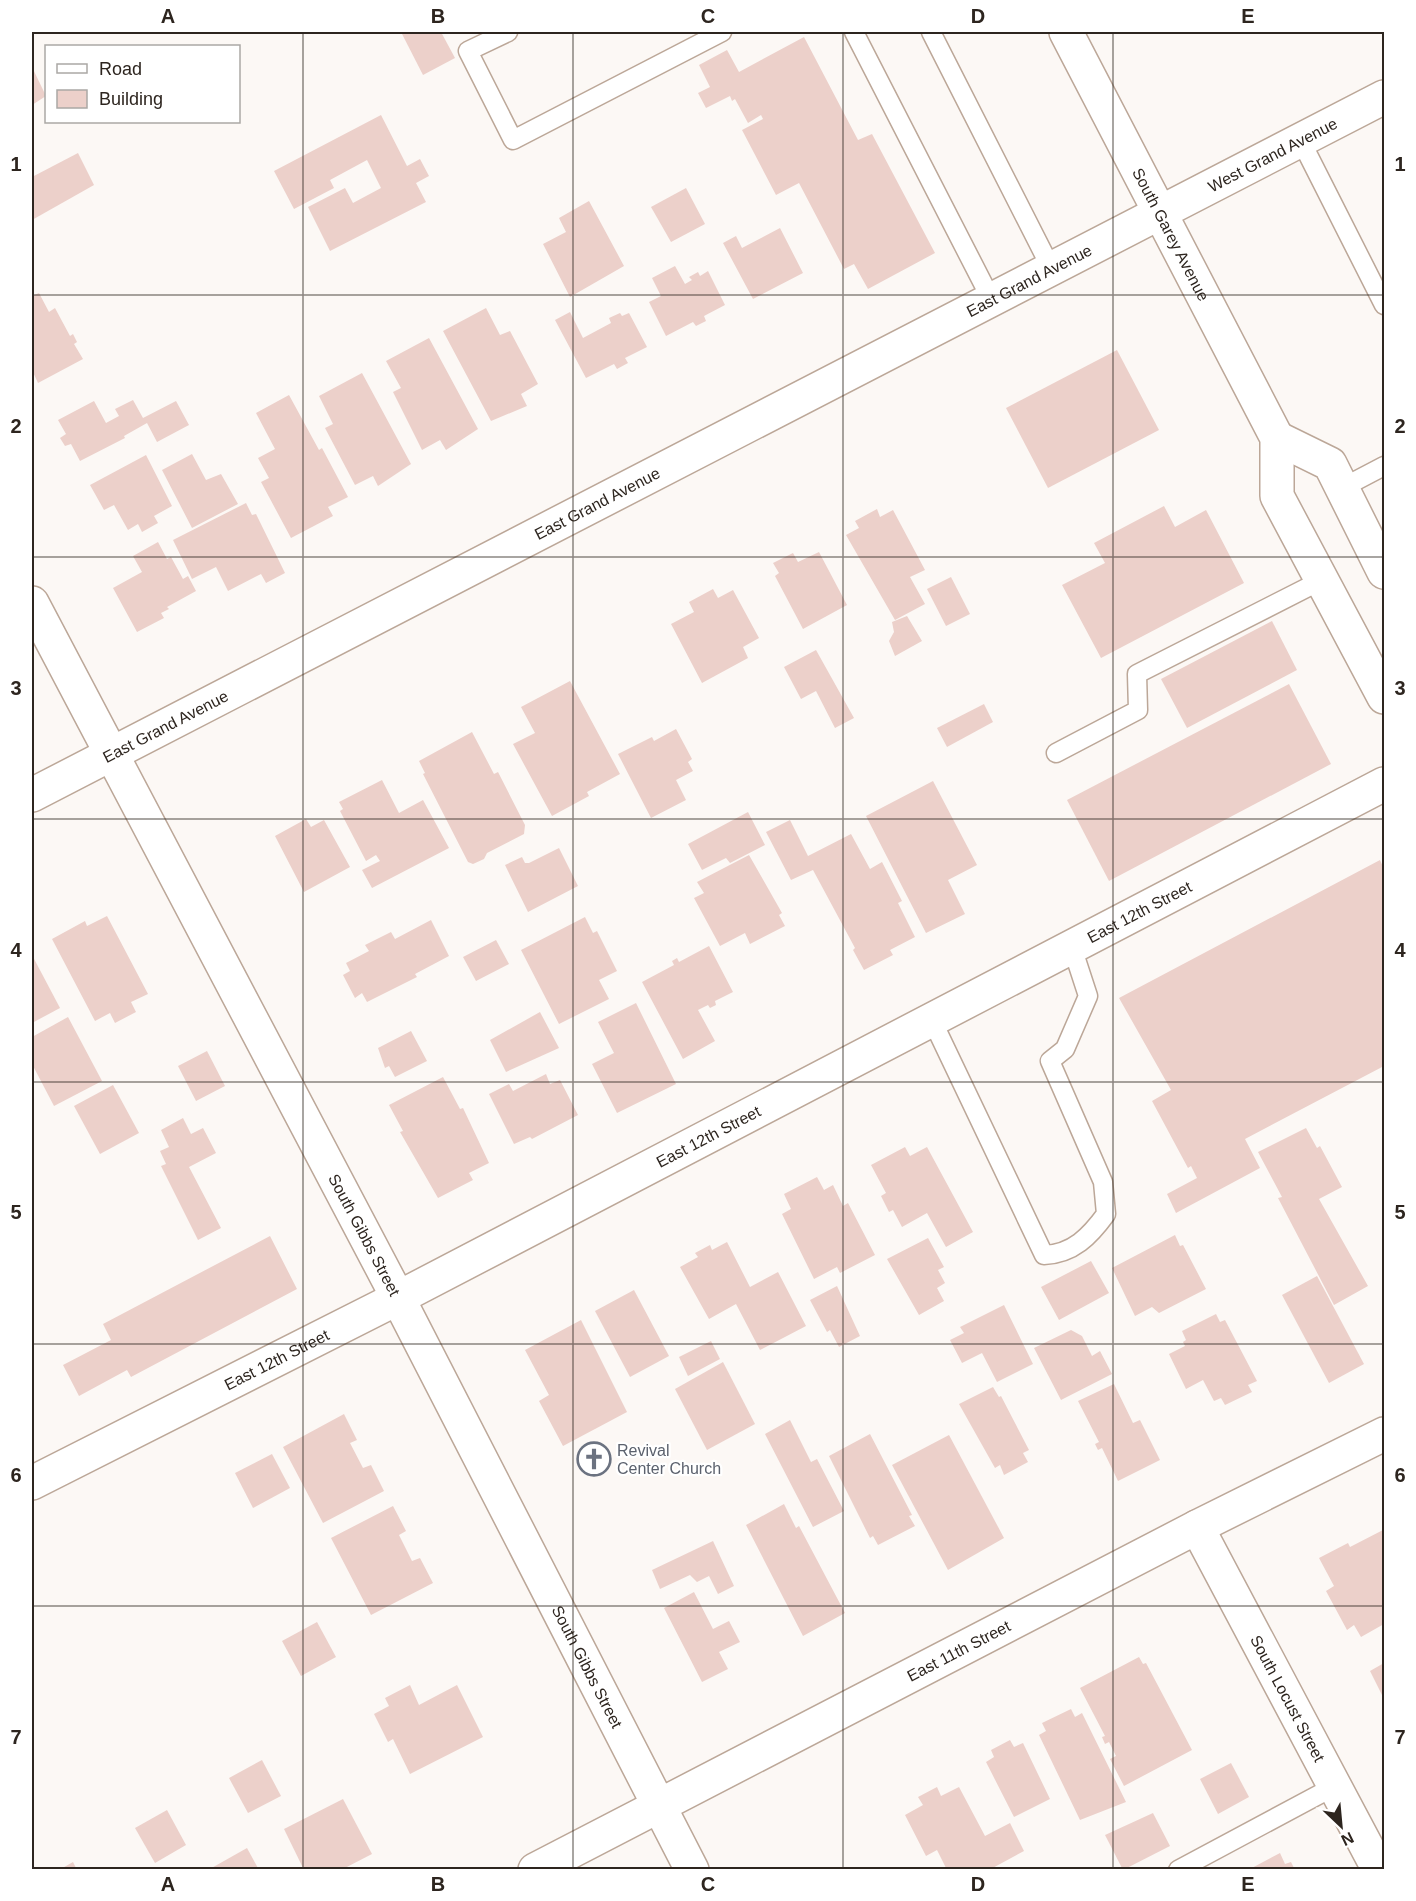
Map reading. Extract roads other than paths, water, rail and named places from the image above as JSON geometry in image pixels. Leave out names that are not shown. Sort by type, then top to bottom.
[{"type":"street","name":"South Garey Avenue","points":[[1066,32],[1163,213],[1277,438],[1277,496],[1384,697]]},
{"type":"street","name":"West Grand Avenue","points":[[1163,213],[1384,97]]},
{"type":"street","name":"East Grand Avenue","points":[[32,795],[1163,213]]},
{"type":"street","points":[[1277,438],[1330,465],[1384,572]]},
{"type":"street","name":"South Gibbs Street","points":[[32,603],[398,1298],[692,1869]]},
{"type":"street","name":"East 12th Street","points":[[32,1483],[398,1298],[1384,784]]},
{"type":"street","name":"East 11th Street","points":[[535,1869],[1197,1527],[1384,1434]]},
{"type":"street","name":"South Locust Street","points":[[1197,1527],[1379,1869]]},
{"type":"lane","points":[[508,32],[478,38],[468,51],[513,140],[722,32]]},
{"type":"lane","points":[[854,32],[992,301]]},
{"type":"lane","points":[[931,32],[1052,270]]},
{"type":"lane","points":[[1301,141],[1384,305]]},
{"type":"lane","points":[[1342,488],[1384,466]]},
{"type":"lane","points":[[1056,753],[1138,710],[1137,674],[1322,580]]},
{"type":"lane","points":[[932,1020],[1044,1256],[1059,1255],[1088,1238],[1106,1214],[1103,1182],[1050,1061],[1065,1049],[1088,996],[1072,946]]},
{"type":"lane","points":[[1178,1869],[1335,1786]]},
{"type":"place","name":"Revival Center Church","points":[[594,1459]]}]
